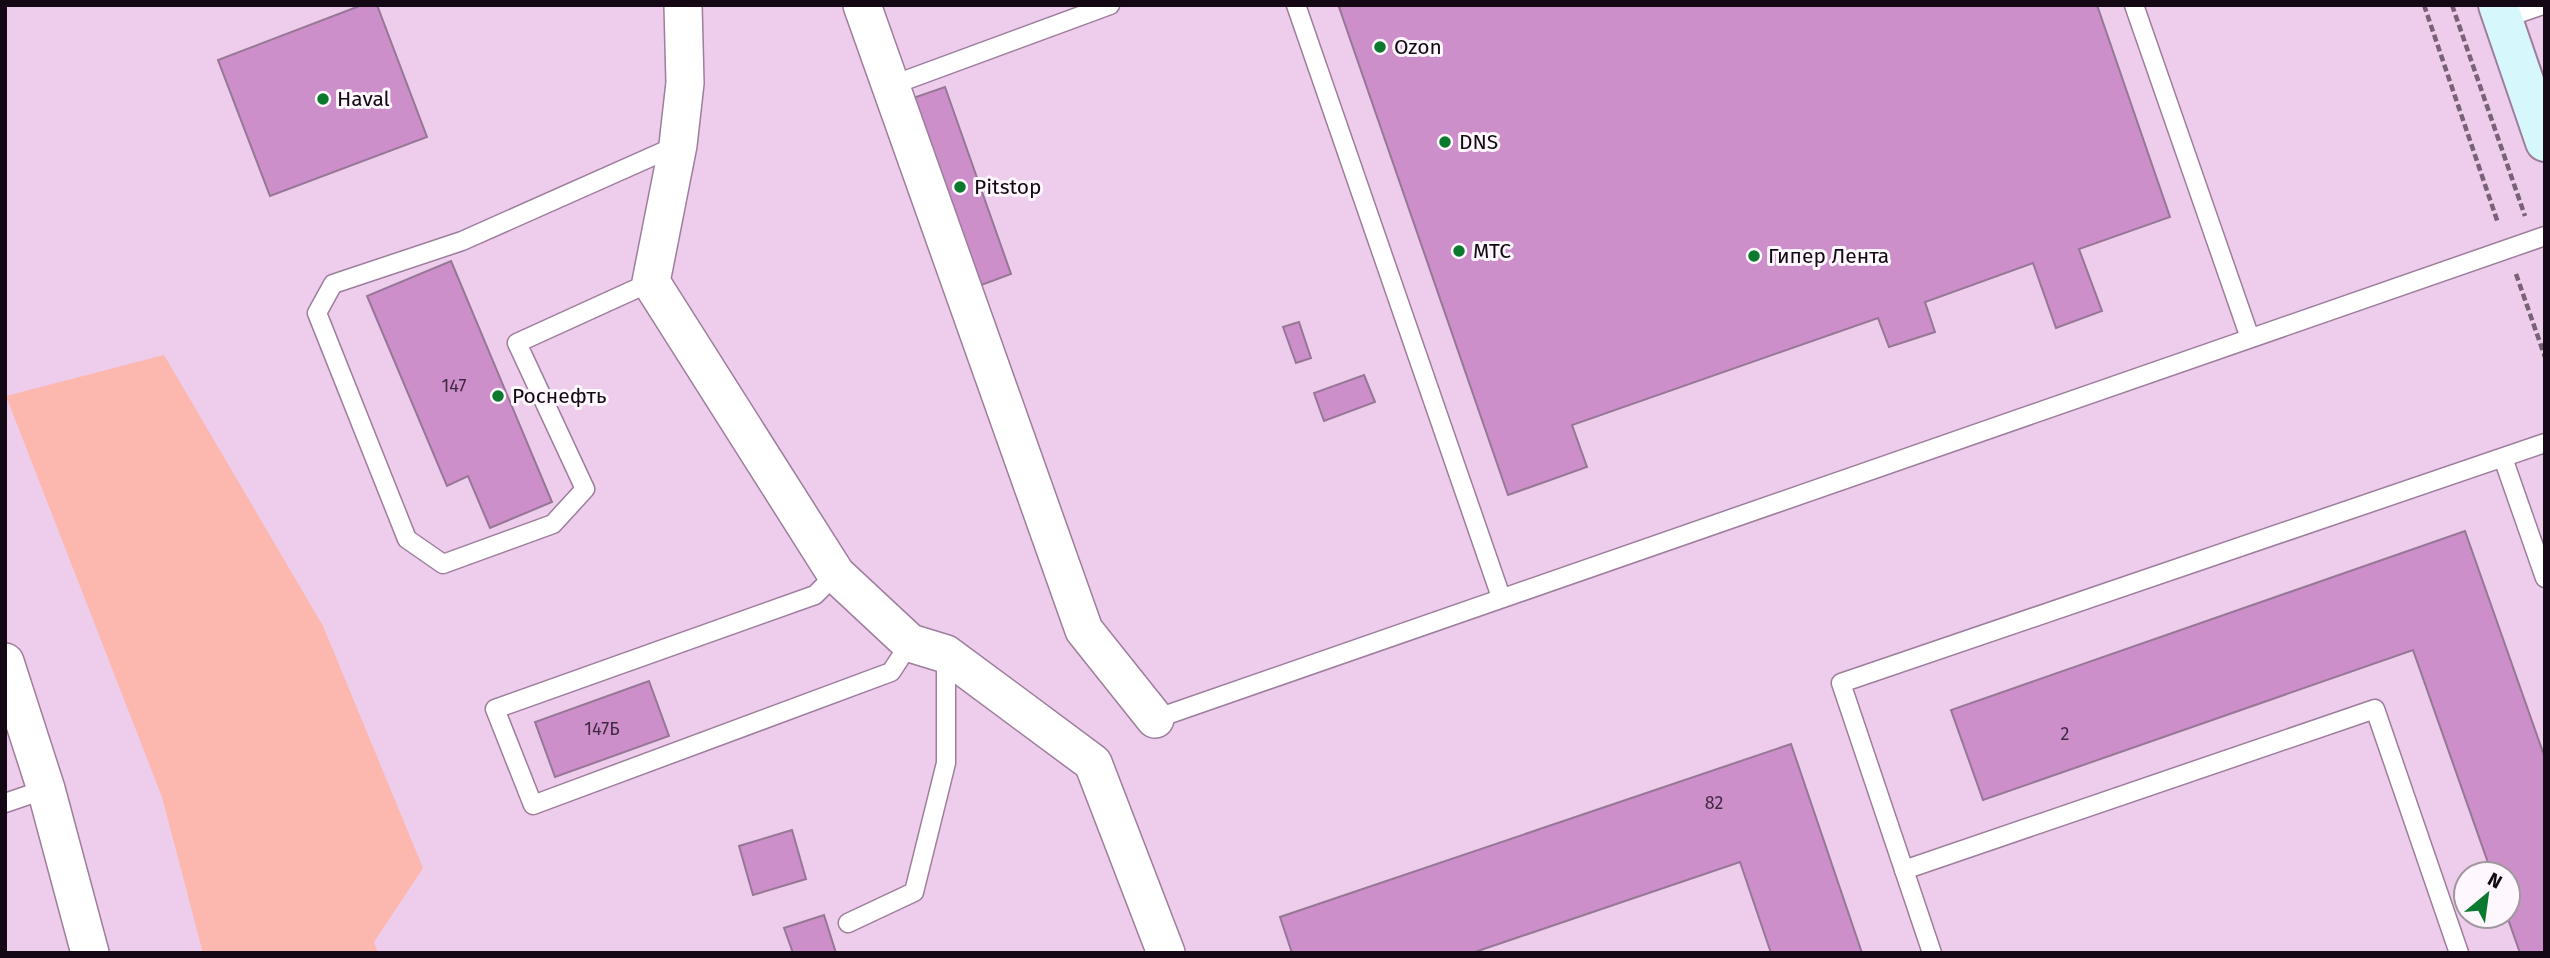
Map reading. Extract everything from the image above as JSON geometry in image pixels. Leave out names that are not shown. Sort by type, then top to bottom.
[{"type":"street","points":[[683,5],[684,83],[678,145],[651,282],[836,574],[910,643],[946,654],[1093,763],[1166,953]]},
{"type":"street","points":[[862,5],[1084,630],[1155,719]]},
{"type":"street","points":[[2500,12],[2545,142]]},
{"type":"street","points":[[5,662],[46,789],[90,953]]},
{"type":"lane","points":[[890,86],[1110,5]]},
{"type":"lane","points":[[1296,5],[1501,597]]},
{"type":"lane","points":[[2134,5],[2250,338]]},
{"type":"lane","points":[[2500,12],[2543,5]]},
{"type":"lane","points":[[651,282],[517,342],[584,489],[553,524],[443,564],[407,539],[317,313],[333,284],[462,241],[678,145]]},
{"type":"lane","points":[[1155,719],[2539,238]]},
{"type":"lane","points":[[1932,953],[1841,683],[2545,443]]},
{"type":"lane","points":[[2503,458],[2545,579]]},
{"type":"lane","points":[[836,574],[815,595],[495,709],[533,805],[891,672],[910,643]]},
{"type":"lane","points":[[848,923],[914,892],[946,763],[946,654]]},
{"type":"lane","points":[[1904,870],[2375,709],[2459,953]]},
{"type":"lane","points":[[5,803],[46,789]]},
{"type":"path","points":[[2424,5],[2545,357]]},
{"type":"path","points":[[2452,5],[2539,238]]},
{"type":"shaded area","points":[[164,355],[323,626],[423,868],[374,942],[378,953],[203,953],[162,797],[6,396]]},
{"type":"building","name":"Haval","points":[[362,5],[377,5],[427,137],[270,196],[218,60]]},
{"type":"building","name":"Гипер Лента","points":[[2097,5],[2170,217],[2079,249],[2102,311],[2056,328],[2033,263],[1925,302],[1935,332],[1889,347],[1878,318],[1572,425],[1587,467],[1508,495],[1339,7]]},
{"type":"building","name":"Pitstop","points":[[945,87],[1011,274],[976,287],[910,99]]},
{"type":"building","points":[[451,261],[552,502],[490,528],[468,476],[447,486],[367,296]]},
{"type":"building","points":[[1299,322],[1311,358],[1296,363],[1283,327]]},
{"type":"building","points":[[1364,375],[1375,402],[1324,421],[1314,393]]},
{"type":"building","points":[[2465,531],[2545,758],[2545,953],[2520,953],[2512,930],[2522,930],[2522,860],[2487,860],[2413,650],[1983,800],[1951,710]]},
{"type":"building","points":[[649,681],[669,736],[555,777],[535,722]]},
{"type":"building","points":[[1791,744],[1862,953],[1771,953],[1740,862],[1472,953],[1292,953],[1280,917]]},
{"type":"building","points":[[792,830],[806,879],[753,895],[739,846]]},
{"type":"building","points":[[824,915],[836,953],[793,953],[784,928]]},
{"type":"place","name":"Ozon","points":[[1380,47]]},
{"type":"place","name":"Haval","points":[[323,99]]},
{"type":"place","name":"DNS","points":[[1445,142]]},
{"type":"place","name":"Pitstop","points":[[960,187]]},
{"type":"place","name":"МТС","points":[[1459,251]]},
{"type":"place","name":"Гипер Лента","points":[[1754,256]]},
{"type":"place","name":"Роснефть","points":[[498,396]]}]
